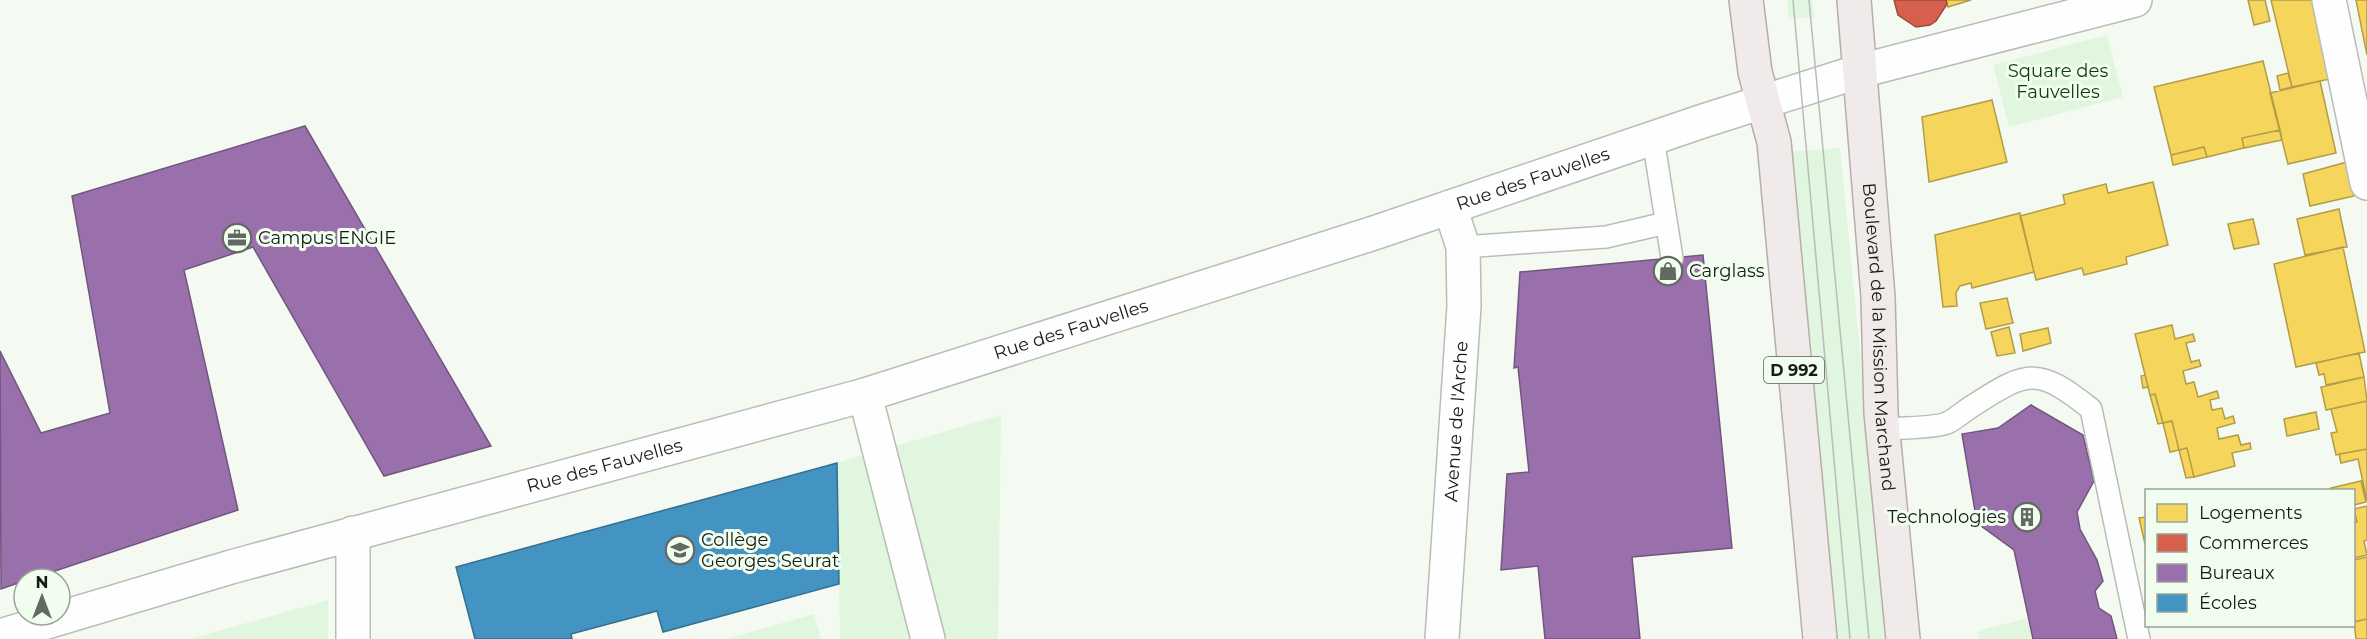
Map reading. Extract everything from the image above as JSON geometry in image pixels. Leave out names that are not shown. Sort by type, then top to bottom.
[{"type":"main road","name":"D 992","points":[[1746,0],[1755,72],[1774,142],[1820,639]]},
{"type":"main road","name":"Boulevard de la Mission Marchand","points":[[1854,0],[1878,297],[1882,429],[1903,639]]},
{"type":"street","name":"Rue des Fauvelles","points":[[0,636],[353,534],[865,395],[1450,207],[1860,71],[2135,0]]},
{"type":"street","points":[[2329,0],[2367,183]]},
{"type":"street","name":"Avenue de l'Arche","points":[[1442,639],[1464,306],[1463,247],[1450,207]]},
{"type":"street","points":[[865,395],[928,639]]},
{"type":"street","points":[[353,534],[353,639]]},
{"type":"lane","points":[[1653,138],[1672,258]]},
{"type":"lane","points":[[1463,247],[1606,237],[1666,223]]},
{"type":"lane","points":[[1882,429],[1946,423],[2009,381],[2023,378],[2046,380],[2064,388],[2091,409],[2139,639]]},
{"type":"green space","points":[[1787,0],[1812,0],[1814,17],[1789,19]]},
{"type":"green space","name":"Square des Fauvelles","points":[[2107,35],[2123,97],[2009,127],[1993,65]]},
{"type":"green space","points":[[1840,148],[1888,639],[1836,639],[1789,152]]},
{"type":"green space","points":[[1001,415],[998,639],[840,639],[837,463]]},
{"type":"green space","points":[[328,600],[328,639],[190,639]]},
{"type":"green space","points":[[814,614],[821,639],[726,639]]},
{"type":"green space","points":[[2028,618],[2033,639],[1979,639],[1978,631]]},
{"type":"building: Logements","points":[[1946,0],[1971,0],[1948,7]]},
{"type":"building: Logements","points":[[2248,0],[2265,0],[2270,21],[2254,25]]},
{"type":"building: Logements","points":[[2271,0],[2314,0],[2330,79],[2292,87]]},
{"type":"building: Logements","points":[[2356,0],[2367,0],[2367,55]]},
{"type":"building: Logements","points":[[2263,61],[2280,130],[2242,138],[2244,148],[2207,157],[2204,147],[2171,155],[2154,87]]},
{"type":"building: Logements","points":[[2288,73],[2292,87],[2280,90],[2277,76]]},
{"type":"building: Logements","points":[[2320,81],[2336,153],[2288,164],[2270,93]]},
{"type":"building: Logements","points":[[1992,100],[2007,162],[1929,182],[1922,117]]},
{"type":"building: Logements","points":[[2280,130],[2282,140],[2244,148],[2242,138]]},
{"type":"building: Logements","points":[[2204,147],[2207,157],[2173,165],[2171,155]]},
{"type":"building: Logements","points":[[2347,162],[2354,196],[2310,206],[2303,174]]},
{"type":"building: Logements","points":[[2153,182],[2168,245],[2126,257],[2127,264],[2084,275],[2082,268],[2036,280],[2020,216],[2065,204],[2063,195],[2106,184],[2108,193]]},
{"type":"building: Logements","points":[[2339,209],[2347,247],[2305,255],[2297,219]]},
{"type":"building: Logements","points":[[2020,213],[2034,272],[1972,288],[1971,283],[1960,286],[1956,293],[1957,306],[1943,307],[1935,235]]},
{"type":"building: Logements","points":[[2253,219],[2259,244],[2234,249],[2228,224]]},
{"type":"building: Logements","points":[[2343,247],[2365,352],[2296,367],[2274,264]]},
{"type":"building: Logements","points":[[2007,298],[2013,323],[1986,329],[1980,303]]},
{"type":"building: Logements","points":[[2172,325],[2175,339],[2193,334],[2195,341],[2186,343],[2191,362],[2199,360],[2201,366],[2183,371],[2186,384],[2194,382],[2198,397],[2217,391],[2219,398],[2210,400],[2212,410],[2222,408],[2225,419],[2233,416],[2235,423],[2217,428],[2219,439],[2238,435],[2241,445],[2250,443],[2251,449],[2232,453],[2235,466],[2194,477],[2187,448],[2179,450],[2172,421],[2163,423],[2155,394],[2150,395],[2135,334]]},
{"type":"building: Logements","points":[[2009,327],[2015,353],[1997,356],[1991,332]]},
{"type":"building: Logements","points":[[2048,328],[2051,343],[2023,351],[2020,334]]},
{"type":"building: Logements","points":[[2359,353],[2364,377],[2326,385],[2324,374],[2319,375],[2316,363]]},
{"type":"building: Logements","points":[[2145,375],[2148,387],[2143,388],[2141,376]]},
{"type":"building: Logements","points":[[2364,377],[2367,401],[2326,410],[2321,387]]},
{"type":"building: Logements","points":[[2155,394],[2163,423],[2158,424],[2150,395]]},
{"type":"building: Logements","points":[[2367,401],[2367,449],[2336,455],[2331,433],[2337,432],[2331,409]]},
{"type":"building: Logements","points":[[2316,412],[2319,429],[2287,436],[2284,419]]},
{"type":"building: Logements","points":[[2172,421],[2179,450],[2170,452],[2163,423]]},
{"type":"building: Logements","points":[[2187,448],[2194,477],[2186,478],[2179,450]]},
{"type":"building: Logements","points":[[2367,449],[2367,501],[2358,459],[2341,463],[2339,454]]},
{"type":"building: Logements","points":[[2361,481],[2366,502],[2355,505],[2355,489],[2331,488]]},
{"type":"building: Logements","points":[[2367,506],[2367,540],[2364,541],[2367,555],[2355,558],[2355,523],[2357,522],[2355,509]]},
{"type":"building: Logements","points":[[2145,517],[2145,544],[2139,518]]},
{"type":"building: Logements","points":[[2367,557],[2367,619],[2355,622],[2355,560]]},
{"type":"building: Logements","points":[[2367,619],[2367,639],[2356,639],[2355,622]]},
{"type":"building: Commerces","points":[[1894,0],[1946,0],[1947,4],[1936,21],[1930,25],[1916,27],[1898,15]]},
{"type":"building: Bureaux","points":[[305,126],[491,446],[384,476],[253,247],[184,270],[238,510],[67,567],[12,567],[12,585],[1,589],[0,351],[41,433],[110,413],[72,196]]},
{"type":"building: Bureaux","name":"Carglass","points":[[1703,255],[1732,548],[1632,557],[1640,639],[1545,639],[1538,566],[1501,570],[1507,474],[1529,472],[1518,367],[1514,368],[1520,272]]},
{"type":"building: Bureaux","name":"Technologies","points":[[2031,405],[2083,435],[2094,481],[2077,512],[2080,529],[2097,560],[2103,581],[2095,591],[2099,608],[2111,616],[2117,639],[2033,639],[2014,550],[1977,523],[1962,434],[1998,428]]},
{"type":"building: Écoles","name":"Collège Georges Seurat","points":[[837,463],[839,584],[663,632],[657,611],[571,634],[572,639],[475,639],[456,567]]},
{"type":"tram line","points":[[1793,0],[1850,639]]},
{"type":"tram line","points":[[1809,0],[1869,639]]},
{"type":"place","name":"Campus ENGIE","points":[[237,238]]},
{"type":"place","name":"Carglass","points":[[1668,271]]},
{"type":"place","name":"Technologies","points":[[2027,517]]},
{"type":"place","name":"Collège Georges Seurat","points":[[680,550]]}]
